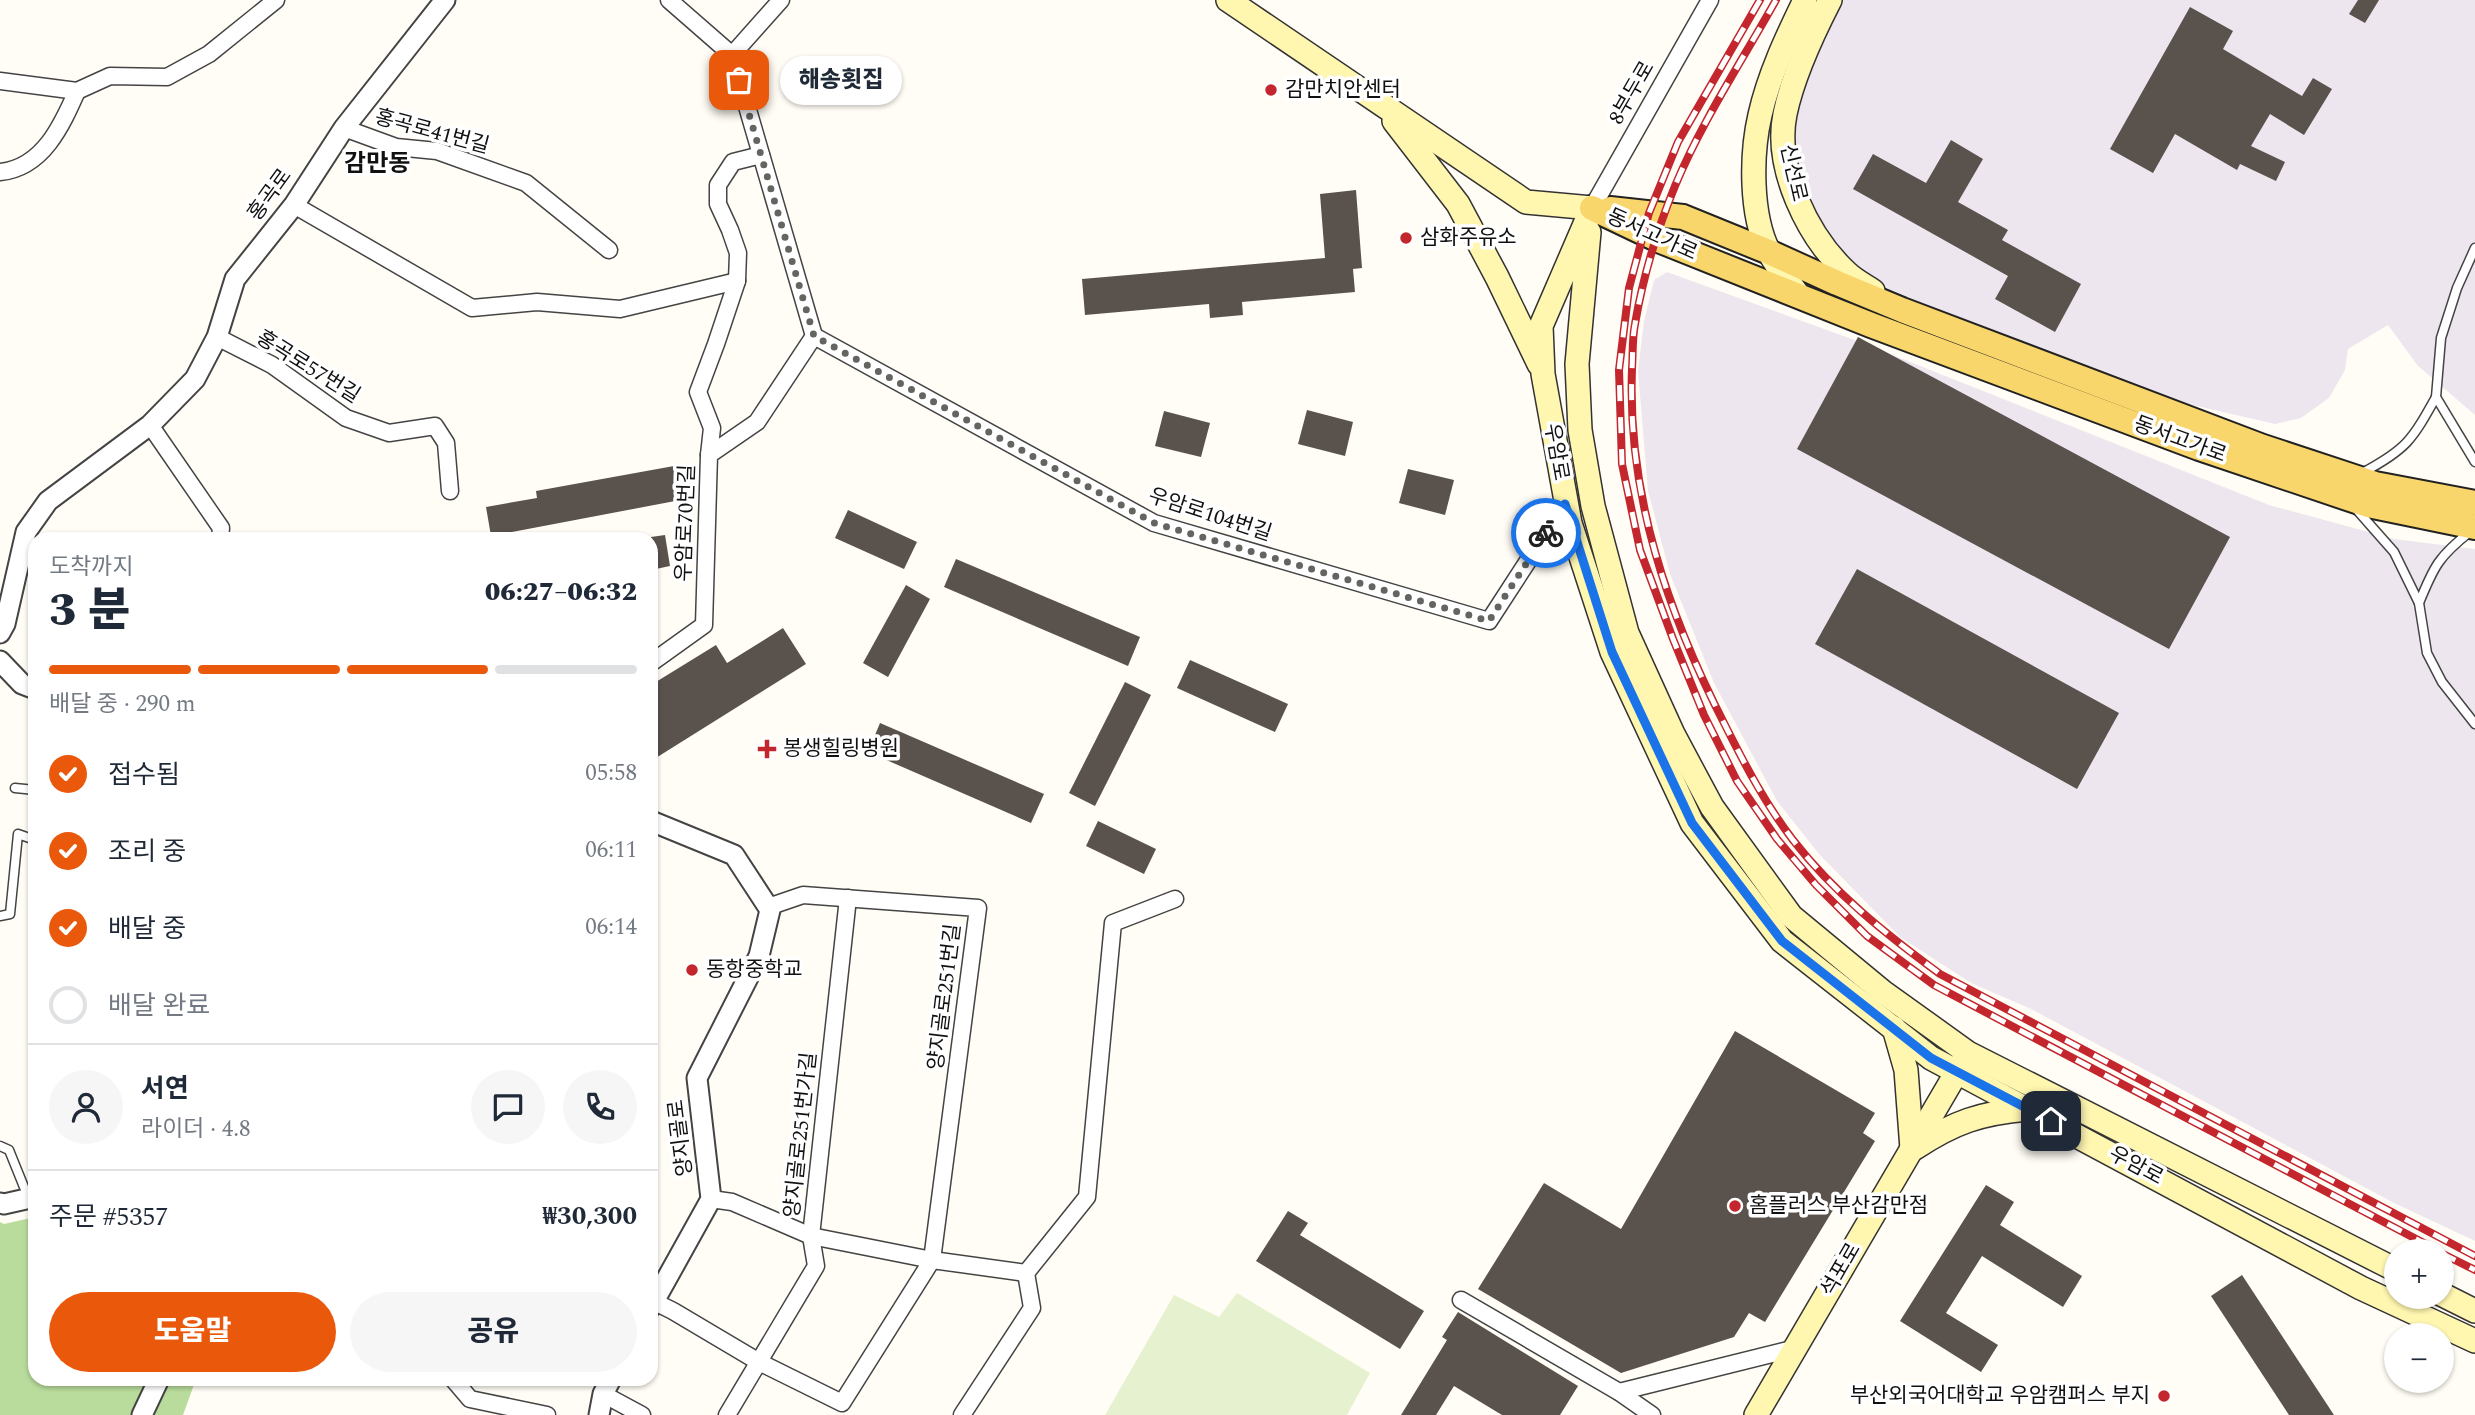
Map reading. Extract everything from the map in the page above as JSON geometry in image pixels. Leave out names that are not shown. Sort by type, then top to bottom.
[{"type":"main road","points":[[1228,0],[1525,202],[1592,208]]},
{"type":"main road","name":"신선로","points":[[1799,296],[1769,252],[1760,228],[1755,197],[1755,156],[1760,115],[1783,44],[1804,0]]},
{"type":"main road","name":"신선로","points":[[1830,0],[1807,50],[1785,115],[1784,145],[1789,173],[1800,208],[1826,251],[1849,275],[1902,310]]},
{"type":"main road","points":[[1381,105],[1458,204],[1497,277],[1543,374]]},
{"type":"main road","name":"동서고가로","points":[[1592,208],[1683,217],[1902,310],[2251,442],[2348,486],[2397,512],[2475,527]]},
{"type":"main road","name":"동서고가로","points":[[1592,208],[1661,241],[1799,296],[2199,448],[2348,486],[2375,485],[2475,503]]},
{"type":"main road","name":"우암로","points":[[1592,208],[1541,326],[1543,374],[1565,504],[1612,652],[1692,823],[1782,941],[1931,1058],[1963,1062],[2384,1264]]},
{"type":"main road","name":"우암로","points":[[1592,208],[1577,364],[1580,430],[1593,506],[1627,633],[1673,734],[1712,807],[1791,916],[1963,1062],[2028,1109],[2361,1288],[2475,1341]]},
{"type":"main road","points":[[1894,1028],[1906,1070],[1912,1150],[1956,1123],[1997,1111],[2028,1109]]},
{"type":"main road","name":"석포로","points":[[1756,1415],[1963,1062]]},
{"type":"main road","points":[[2454,1300],[2475,1311]]},
{"type":"street","points":[[0,80],[77,91],[110,76],[167,77],[209,54],[276,0]]},
{"type":"street","name":"홍곡로","points":[[0,633],[5,624],[26,531],[48,501],[150,425],[195,380],[217,337],[234,279],[293,205],[344,128],[445,0]]},
{"type":"street","points":[[669,0],[732,55],[814,336]]},
{"type":"street","points":[[732,55],[781,0]]},
{"type":"street","name":"8부두로","points":[[1592,208],[1710,0]]},
{"type":"street","points":[[0,172],[8,172],[35,158],[60,130],[77,91]]},
{"type":"street","name":"홍곡로41번길","points":[[344,128],[396,147],[437,151],[526,183],[609,250]]},
{"type":"street","points":[[709,455],[712,428],[698,392],[737,281],[738,253],[718,204],[718,186],[733,162],[761,155]]},
{"type":"street","points":[[293,205],[472,308],[537,302],[620,309],[737,281]]},
{"type":"street","name":"우암로70번길","points":[[658,658],[705,625],[709,455],[757,422],[814,336]]},
{"type":"street","name":"우암로104번길","points":[[814,336],[1154,523],[1489,621],[1565,504]]},
{"type":"street","name":"홍곡로57번길","points":[[217,337],[272,365],[346,418],[389,433],[435,426],[446,443],[450,491]]},
{"type":"street","points":[[150,425],[221,528],[221,532]]},
{"type":"street","points":[[0,661],[28,687]]},
{"type":"street","points":[[658,824],[734,855],[768,907]]},
{"type":"street","name":"양지골로251번길","points":[[759,1362],[842,1403],[932,1260],[978,908],[803,895],[768,907]]},
{"type":"street","name":"양지골로251번가길","points":[[727,1415],[816,1266],[811,1236],[848,898]]},
{"type":"street","points":[[962,1415],[1032,1308],[1026,1273],[1087,1197],[1113,923],[1175,899]]},
{"type":"street","name":"양지골로","points":[[658,1292],[711,1199],[697,1078],[759,956],[771,910],[768,907]]},
{"type":"street","points":[[0,1203],[28,1198]]},
{"type":"street","points":[[711,1199],[732,1202],[811,1236],[932,1260],[1026,1273]]},
{"type":"street","points":[[1461,1300],[1619,1392],[1652,1415]]},
{"type":"street","points":[[658,1306],[759,1362]]},
{"type":"street","points":[[1619,1392],[1796,1349]]},
{"type":"street","points":[[142,1415],[156,1386]]},
{"type":"street","points":[[459,1386],[470,1399],[547,1415]]},
{"type":"street","points":[[599,1415],[607,1387],[642,1415]]},
{"type":"lane","points":[[2475,248],[2457,288],[2441,338],[2436,397],[2412,439],[2390,458],[2348,486],[2372,525],[2394,552],[2419,603],[2427,653],[2442,682],[2475,724]]},
{"type":"lane","points":[[2436,397],[2475,462]]},
{"type":"lane","points":[[2419,603],[2433,568],[2446,550],[2475,527]]},
{"type":"lane","points":[[15,788],[28,789]]},
{"type":"lane","points":[[0,916],[10,914],[18,834],[28,838]]},
{"type":"lane","points":[[0,1146],[9,1150],[28,1189]]},
{"type":"shaded area","points":[[1840,0],[2475,0],[2475,415],[2418,366],[2388,325],[2348,349],[2345,370],[2329,398],[2301,418],[2275,424],[2166,399],[1877,290],[1813,220],[1797,168],[1793,134],[1797,98]]},
{"type":"shaded area","points":[[1667,272],[1860,342],[2269,505],[2394,539],[2475,549],[2475,1241],[2394,1203],[2031,1009],[1971,983],[1900,937],[1819,854],[1777,801],[1714,683],[1670,574],[1648,491],[1638,371],[1644,321],[1654,280]]},
{"type":"green space","points":[[28,1219],[28,1386],[193,1386],[183,1415],[0,1415],[0,1222],[4,1224]]},
{"type":"green space","points":[[1237,1293],[1370,1373],[1347,1415],[1105,1415],[1174,1295],[1219,1317]]},
{"type":"building","points":[[2358,0],[2379,0],[2365,23],[2349,14]]},
{"type":"building","points":[[2190,7],[2233,31],[2223,49],[2302,96],[2313,78],[2332,89],[2304,135],[2270,114],[2251,146],[2285,162],[2276,181],[2240,164],[2237,170],[2175,134],[2153,173],[2110,149]]},
{"type":"building","points":[[1951,140],[1983,159],[1958,202],[2008,230],[2002,240],[2081,284],[2055,332],[1995,299],[2008,276],[1853,189],[1873,154],[1926,183]]},
{"type":"building","points":[[1356,190],[1362,268],[1353,269],[1355,292],[1242,302],[1243,315],[1210,318],[1209,304],[1085,315],[1082,279],[1325,258],[1320,194]]},
{"type":"building","points":[[1858,337],[2230,537],[2169,649],[1797,449]]},
{"type":"building","points":[[1307,410],[1353,422],[1345,456],[1298,444]]},
{"type":"building","points":[[1164,411],[1210,423],[1201,457],[1155,446]]},
{"type":"building","points":[[685,464],[691,498],[512,532],[490,532],[486,507],[537,498],[536,491]]},
{"type":"building","points":[[1408,469],[1454,480],[1445,515],[1399,503]]},
{"type":"building","points":[[848,510],[917,542],[904,569],[835,538]]},
{"type":"building","points":[[665,535],[670,566],[658,569],[658,536]]},
{"type":"building","points":[[956,559],[1140,637],[1128,666],[944,587]]},
{"type":"building","points":[[1857,569],[2119,713],[2077,789],[1815,644]]},
{"type":"building","points":[[906,585],[930,599],[888,677],[863,663]]},
{"type":"building","points":[[783,628],[806,664],[658,757],[658,681],[716,645],[727,663]]},
{"type":"building","points":[[1190,660],[1288,704],[1275,732],[1177,688]]},
{"type":"building","points":[[1125,682],[1151,695],[1095,806],[1069,793]]},
{"type":"building","points":[[880,723],[1044,794],[1031,823],[868,752]]},
{"type":"building","points":[[1098,821],[1156,849],[1144,874],[1086,846]]},
{"type":"building","name":"홈플러스 부산감만점","points":[[1735,1031],[1875,1113],[1863,1133],[1875,1141],[1765,1322],[1749,1313],[1734,1337],[1621,1373],[1478,1289],[1544,1183],[1621,1229]]},
{"type":"building","points":[[1986,1185],[2014,1202],[2000,1225],[2082,1276],[2063,1307],[1982,1256],[1946,1313],[1998,1345],[1981,1372],[1900,1321]]},
{"type":"building","points":[[1288,1211],[1308,1223],[1300,1235],[1424,1311],[1400,1349],[1256,1261]]},
{"type":"building","points":[[2242,1275],[2334,1415],[2289,1415],[2211,1296]]},
{"type":"building","points":[[1458,1312],[1578,1386],[1560,1415],[1502,1415],[1454,1386],[1436,1415],[1401,1415],[1447,1340],[1442,1337]]},
{"type":"railway","points":[[1760,0],[1678,142],[1649,213],[1629,288],[1619,370],[1622,464],[1640,550],[1704,715],[1737,781],[1777,839],[1816,885],[1867,936],[1934,985],[2416,1239]]},
{"type":"railway","points":[[1776,0],[1710,115],[1675,186],[1646,271],[1635,324],[1632,369],[1636,462],[1655,553],[1669,597],[1704,683],[1748,770],[1783,827],[1826,878],[1881,928],[1940,974],[2475,1256]]},
{"type":"railway","points":[[2454,1260],[2475,1270]]},
{"type":"way so far","points":[[739,80],[814,336],[1154,523],[1489,621],[1546,533]]},
{"type":"place","name":"해송횟집","points":[[739,80]]},
{"type":"place","name":"감만치안센터","points":[[1271,90]]},
{"type":"place","name":"삼화주유소","points":[[1406,238]]},
{"type":"place","name":"봉생힐링병원","points":[[767,749]]},
{"type":"place","name":"동항중학교","points":[[692,970]]},
{"type":"place","name":"홈플러스 부산감만점","points":[[1735,1206]]},
{"type":"place","name":"부산외국어대학교 우암캠퍼스 부지","points":[[2164,1396]]},
{"type":"district","name":"감만동","points":[[377,164]]},
{"type":"route","points":[[1546,533],[1565,504],[1612,652],[1692,823],[1782,941],[1931,1058],[2051,1121]]}]
